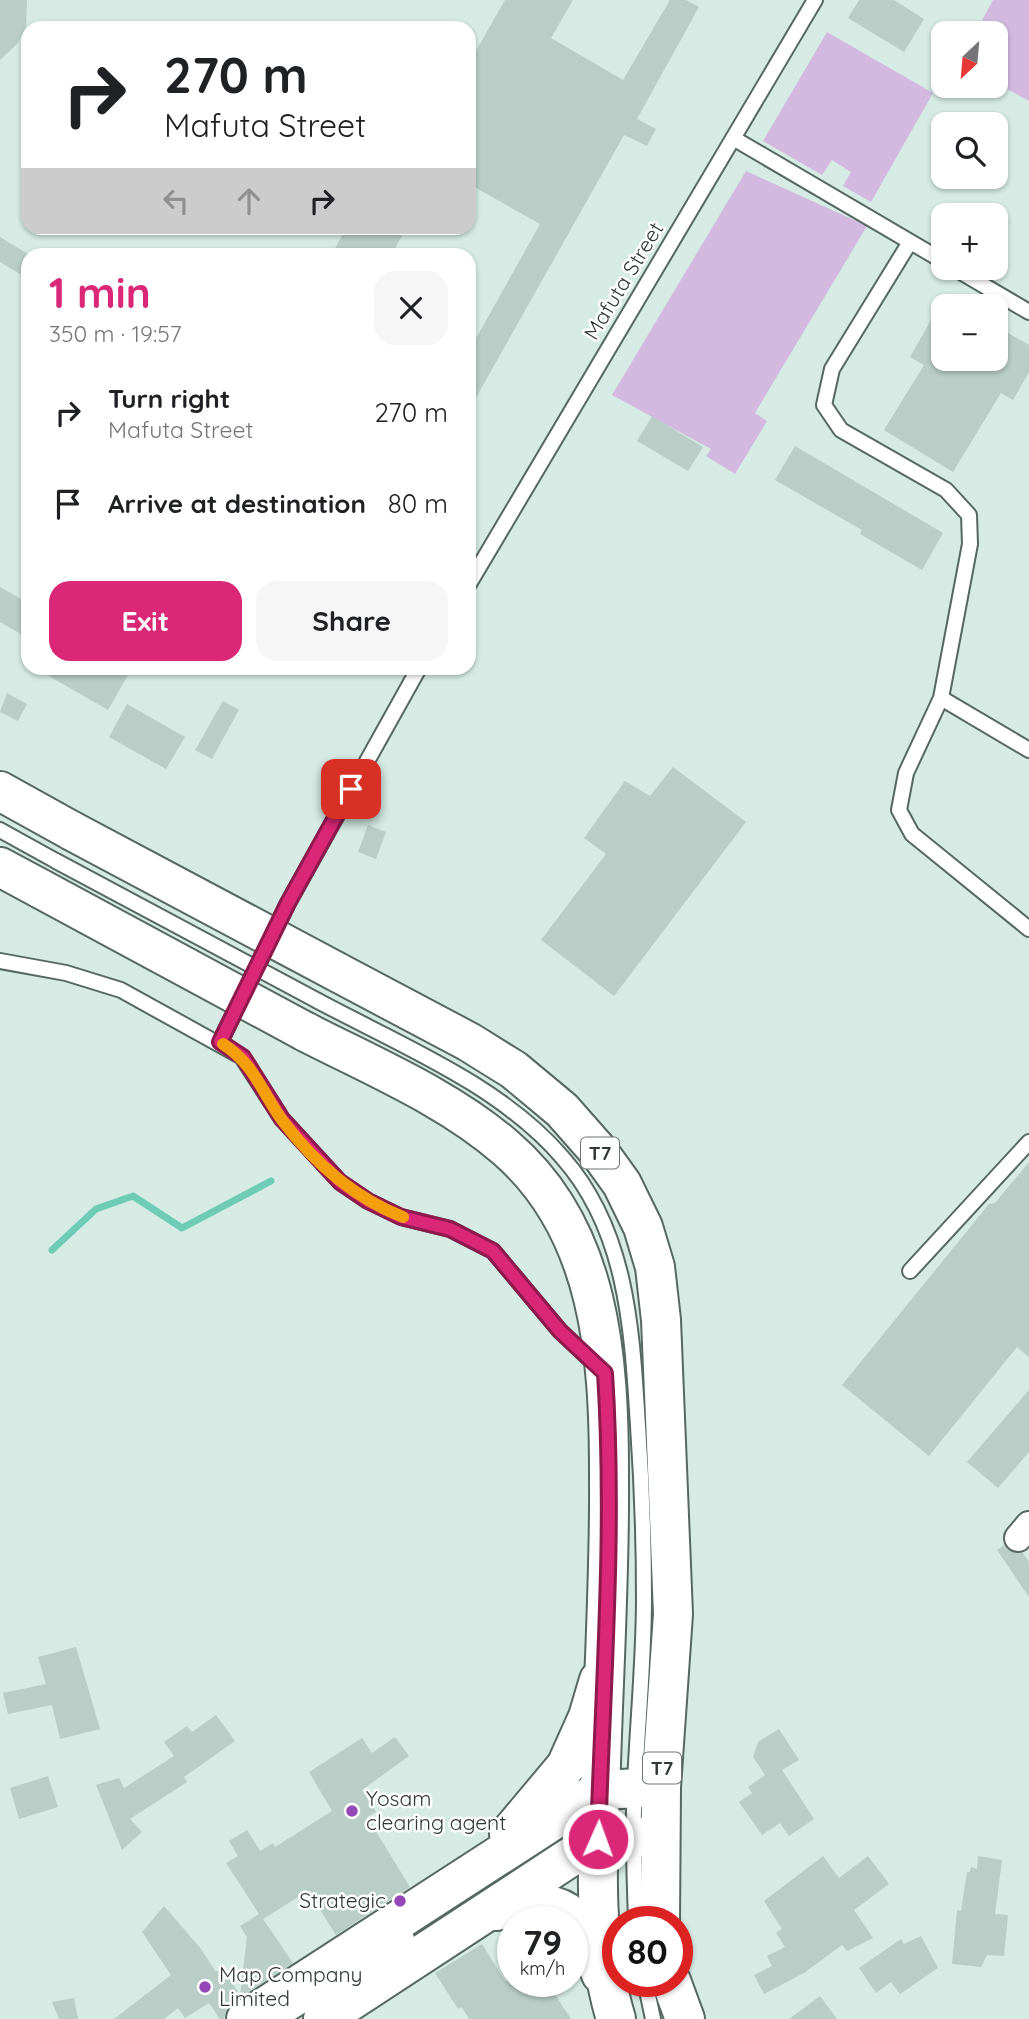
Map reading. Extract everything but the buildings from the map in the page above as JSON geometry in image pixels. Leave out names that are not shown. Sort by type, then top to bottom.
[{"type":"main road","name":"T7","points":[[0,791],[56,860],[320,1001],[469,1042],[514,1070],[562,1110],[599,1152],[622,1184],[643,1227],[655,1266],[639,1449],[659,1607],[622,1814],[654,1906]]},
{"type":"main road","name":"T7","points":[[0,867],[56,860],[320,1001]]},
{"type":"main road","points":[[320,1001],[423,1093],[480,1128],[508,1149],[549,1195],[575,1239],[596,1303],[605,1373],[639,1449],[610,1585],[604,1662],[622,1814],[600,1950],[612,2006]]},
{"type":"main road","points":[[474,1871],[532,1809],[566,1766],[588,1717],[604,1662]]},
{"type":"main road","points":[[246,2019],[474,1871],[622,1814]]},
{"type":"main road","points":[[323,2019],[482,1914],[622,1814]]},
{"type":"main road","points":[[482,1914],[528,1903],[554,1905],[574,1917],[587,1935],[612,2006]]},
{"type":"main road","points":[[677,1997],[685,2019]]},
{"type":"lane","name":"Mafuta Street","points":[[476,572],[816,0]]},
{"type":"lane","points":[[733,138],[931,254]]},
{"type":"lane","points":[[910,242],[832,369],[824,405],[841,430],[946,490],[969,515],[970,544],[941,698],[906,773],[899,810],[912,834],[1029,929]]},
{"type":"lane","points":[[974,280],[1029,312]]},
{"type":"lane","points":[[220,1042],[288,903],[415,675]]},
{"type":"lane","points":[[941,698],[1029,750]]},
{"type":"lane","points":[[0,830],[56,860]]},
{"type":"lane","points":[[0,961],[66,973],[121,990],[243,1057],[282,1119],[340,1182],[368,1201],[401,1217],[450,1229],[493,1251],[560,1331],[605,1373]]},
{"type":"lane","points":[[910,1271],[1029,1142]]},
{"type":"lane","points":[[622,1814],[634,1906]]},
{"type":"lane","points":[[282,2019],[423,1927]]},
{"type":"lane","points":[[648,1997],[653,2019]]},
{"type":"shaded area","points":[[993,0],[1029,0],[1029,101],[1008,90],[1008,21],[982,21]]},
{"type":"shaded area","points":[[827,32],[931,92],[931,97],[871,202],[843,186],[851,172],[832,160],[822,175],[763,141]]},
{"type":"shaded area","points":[[746,171],[867,226],[755,413],[767,421],[735,474],[706,456],[711,449],[612,395]]},
{"type":"waterway","points":[[52,1250],[96,1209],[133,1196],[182,1228],[271,1181]]},
{"type":"slow traffic","points":[[223,1044],[243,1057],[282,1119],[340,1182],[368,1201],[403,1217]]},
{"type":"place","name":"Yosam clearing agent","points":[[352,1811]]},
{"type":"place","name":"Strategic","points":[[400,1901]]},
{"type":"place","name":"Map Company Limited","points":[[205,1987]]},
{"type":"route","points":[[351,789],[288,903],[220,1042],[243,1057],[282,1119],[340,1182],[368,1201],[401,1217],[450,1229],[493,1251],[560,1331],[605,1373],[609,1438],[610,1585],[604,1662],[598,1839]]}]
